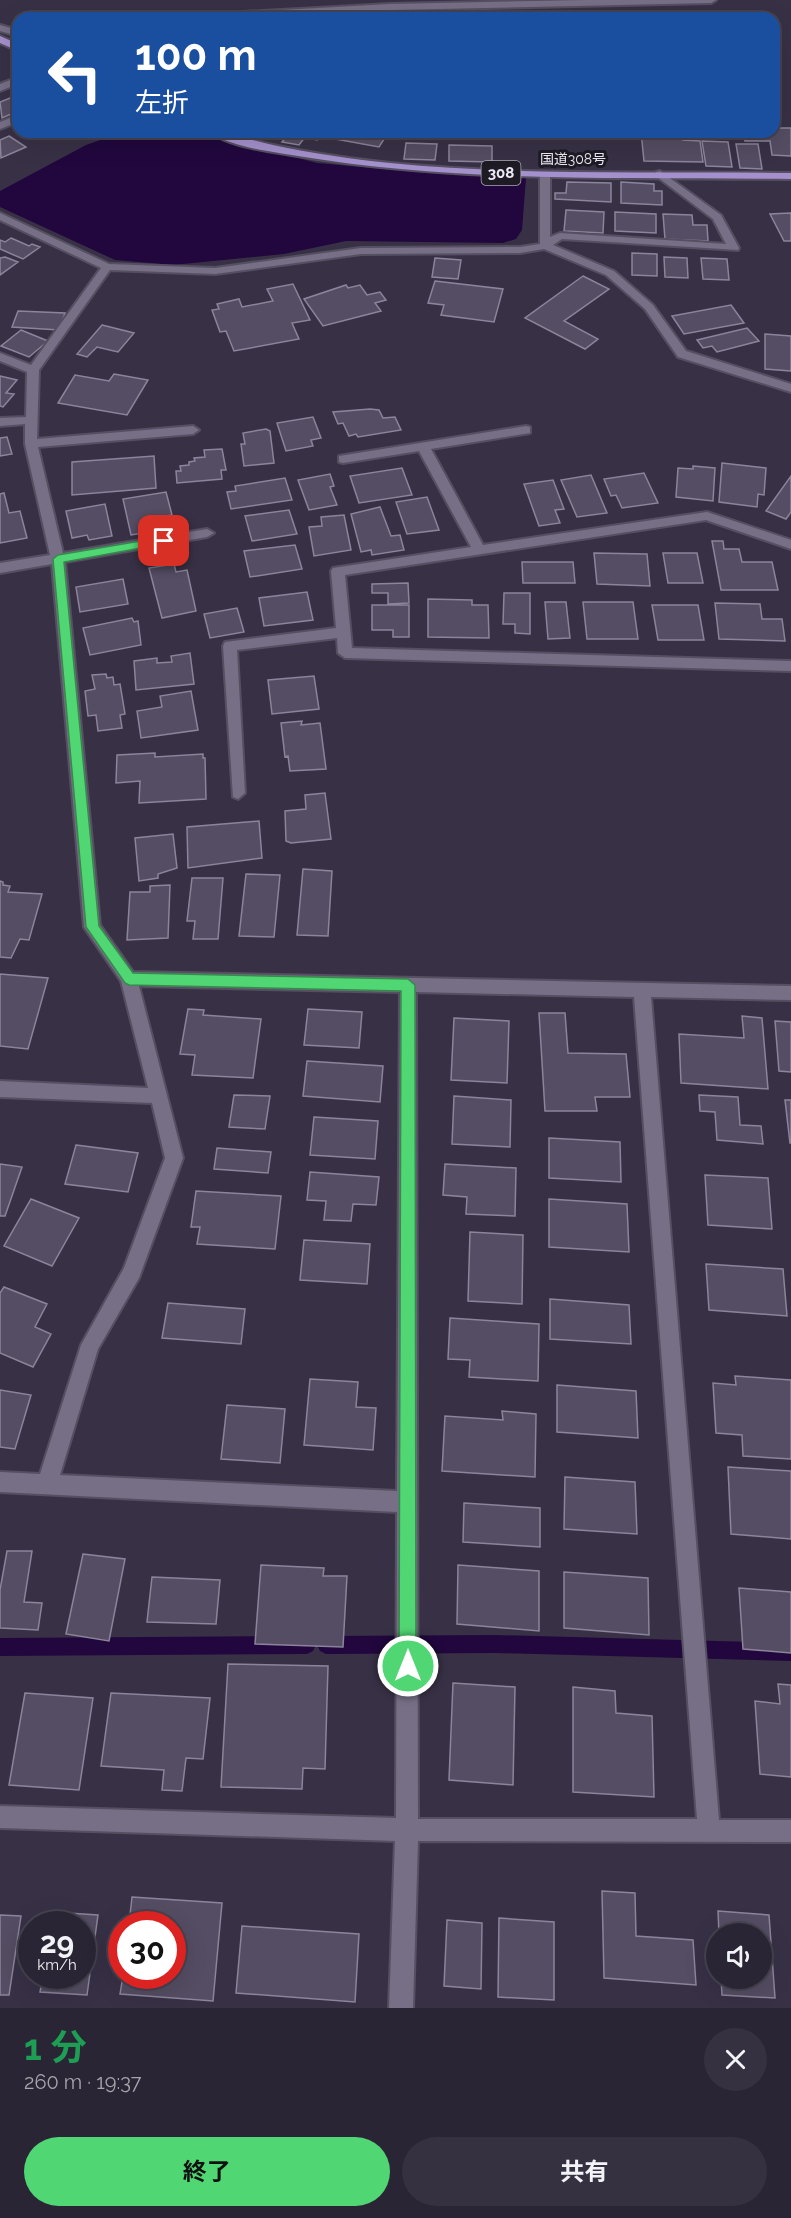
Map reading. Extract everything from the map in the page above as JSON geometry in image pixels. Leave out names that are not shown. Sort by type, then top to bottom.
[{"type":"highway","name":"国道308号","points":[[236,138],[277,150],[389,167],[545,175],[791,176]]},
{"type":"street","points":[[300,12],[390,7],[711,0]]},
{"type":"street","points":[[390,7],[391,12]]},
{"type":"street","points":[[0,216],[107,267],[215,271],[361,251],[520,250],[544,246],[560,236],[734,248],[717,217],[660,174]]},
{"type":"street","points":[[544,246],[545,175]]},
{"type":"street","points":[[544,246],[610,273],[649,307],[682,354],[791,388]]},
{"type":"street","points":[[47,1485],[90,1345],[132,1272],[174,1158],[129,979],[92,927],[58,559],[31,444],[33,370],[107,267]]},
{"type":"street","points":[[0,357],[33,370]]},
{"type":"street","points":[[0,422],[32,420]]},
{"type":"street","points":[[31,444],[193,430]]},
{"type":"street","points":[[343,459],[424,448],[526,430]]},
{"type":"street","points":[[424,448],[480,551]]},
{"type":"street","points":[[791,545],[706,516],[338,571],[345,653],[791,666]]},
{"type":"street","points":[[0,568],[207,533]]},
{"type":"street","points":[[238,793],[230,646],[343,632]]},
{"type":"street","points":[[129,979],[791,993]]},
{"type":"street","points":[[401,2008],[407,1830],[408,985]]},
{"type":"street","points":[[642,989],[709,1829]]},
{"type":"street","points":[[0,1089],[159,1096]]},
{"type":"street","points":[[0,1482],[408,1502]]},
{"type":"street","points":[[0,1816],[407,1830],[791,1831]]},
{"type":"shaded area","points":[[106,138],[223,138],[317,163],[427,173],[526,178],[522,230],[516,239],[503,243],[346,241],[284,254],[173,265],[115,260],[0,207],[0,191],[86,145]]},
{"type":"building","points":[[12,99],[12,114],[2,118],[0,102]]},
{"type":"building","points":[[780,128],[791,128],[791,156],[772,155],[770,141],[745,141],[744,138],[780,138]]},
{"type":"building","points":[[9,136],[26,147],[1,158],[0,140]]},
{"type":"building","points":[[285,138],[304,138],[299,145],[282,142]]},
{"type":"building","points":[[330,138],[385,138],[379,147]]},
{"type":"building","points":[[642,138],[683,138],[683,140],[700,141],[703,162],[644,161]]},
{"type":"building","points":[[702,141],[728,142],[732,167],[706,166]]},
{"type":"building","points":[[406,143],[437,144],[435,160],[404,159]]},
{"type":"building","points":[[736,144],[758,144],[762,169],[740,168]]},
{"type":"building","points":[[449,145],[492,146],[492,162],[449,161]]},
{"type":"building","points":[[567,182],[611,183],[611,202],[555,199],[555,193],[566,193]]},
{"type":"building","points":[[621,182],[654,184],[654,191],[662,191],[662,205],[621,203]]},
{"type":"building","points":[[566,210],[604,212],[603,233],[564,231]]},
{"type":"building","points":[[615,212],[656,214],[656,233],[615,231]]},
{"type":"building","points":[[791,213],[791,241],[784,241],[770,214]]},
{"type":"building","points":[[663,214],[692,215],[693,225],[707,225],[708,241],[665,239]]},
{"type":"building","points":[[11,238],[29,246],[32,244],[40,247],[23,259],[0,249],[0,240],[5,242]]},
{"type":"building","points":[[632,253],[657,254],[657,276],[632,275]]},
{"type":"building","points":[[5,257],[18,262],[0,275],[0,258]]},
{"type":"building","points":[[664,257],[687,258],[688,278],[665,277]]},
{"type":"building","points":[[435,258],[461,260],[458,279],[432,277]]},
{"type":"building","points":[[701,258],[727,259],[729,280],[703,279]]},
{"type":"building","points":[[583,276],[609,289],[564,321],[598,339],[585,349],[525,318]]},
{"type":"building","points":[[435,281],[503,289],[494,322],[441,315],[444,305],[428,303]]},
{"type":"building","points":[[293,284],[310,320],[292,323],[299,339],[234,351],[226,331],[220,332],[212,310],[219,309],[217,304],[239,299],[242,307],[273,301],[267,289]]},
{"type":"building","points":[[346,285],[348,288],[360,285],[367,295],[380,292],[386,300],[375,303],[381,311],[323,326],[304,299]]},
{"type":"building","points":[[731,305],[744,323],[684,334],[672,316]]},
{"type":"building","points":[[18,311],[65,313],[59,330],[12,327]]},
{"type":"building","points":[[102,325],[134,333],[118,352],[97,347],[87,357],[77,354]]},
{"type":"building","points":[[747,328],[759,341],[717,352],[712,346],[703,348],[697,340]]},
{"type":"building","points":[[21,330],[48,341],[29,357],[1,346]]},
{"type":"building","points":[[765,334],[791,336],[791,371],[765,369]]},
{"type":"building","points":[[114,374],[148,380],[127,415],[58,403],[75,375],[109,381]]},
{"type":"building","points":[[0,376],[17,380],[6,393],[14,394],[3,407],[0,406]]},
{"type":"building","points":[[379,410],[383,418],[395,417],[401,430],[358,437],[356,434],[349,436],[343,423],[338,424],[333,412]]},
{"type":"building","points":[[313,417],[321,438],[311,440],[313,446],[286,451],[277,423]]},
{"type":"building","points":[[266,429],[270,431],[274,463],[244,466],[241,444],[245,444],[243,433]]},
{"type":"building","points":[[7,437],[12,454],[0,456],[0,438]]},
{"type":"building","points":[[222,449],[226,470],[221,470],[222,479],[177,483],[176,471],[181,471],[180,466],[189,465],[189,462],[195,461],[194,458],[205,457],[204,450]]},
{"type":"building","points":[[154,456],[156,488],[72,495],[72,462]]},
{"type":"building","points":[[722,463],[766,468],[764,495],[758,494],[757,507],[719,502]]},
{"type":"building","points":[[693,466],[715,468],[713,501],[676,497],[678,468],[693,469]]},
{"type":"building","points":[[402,468],[412,495],[359,503],[350,476]]},
{"type":"building","points":[[644,473],[658,503],[622,508],[616,495],[611,496],[604,479]]},
{"type":"building","points":[[330,474],[334,486],[330,487],[337,505],[309,510],[298,480]]},
{"type":"building","points":[[591,475],[607,513],[577,517],[561,480]]},
{"type":"building","points":[[791,476],[791,512],[786,519],[766,511]]},
{"type":"building","points":[[285,478],[292,500],[231,509],[227,492],[236,491],[235,486]]},
{"type":"building","points":[[553,480],[564,509],[555,510],[560,523],[539,526],[524,484]]},
{"type":"building","points":[[166,492],[172,515],[166,516],[169,529],[131,535],[123,499]]},
{"type":"building","points":[[4,493],[9,513],[20,511],[27,538],[0,543],[0,494]]},
{"type":"building","points":[[427,497],[439,530],[407,534],[396,502]]},
{"type":"building","points":[[105,504],[112,536],[89,540],[87,535],[72,538],[66,511]]},
{"type":"building","points":[[380,507],[391,536],[400,535],[404,550],[372,555],[371,550],[361,552],[351,514]]},
{"type":"building","points":[[289,510],[297,534],[252,541],[245,516]]},
{"type":"building","points":[[344,515],[351,550],[314,556],[309,527],[322,526],[321,517]]},
{"type":"building","points":[[712,541],[723,541],[724,549],[739,549],[742,562],[772,562],[778,590],[721,590]]},
{"type":"building","points":[[295,545],[302,569],[250,577],[244,551]]},
{"type":"building","points":[[594,553],[647,554],[650,586],[597,584]]},
{"type":"building","points":[[663,553],[697,553],[703,583],[668,583]]},
{"type":"building","points":[[522,562],[573,562],[575,583],[523,583]]},
{"type":"building","points":[[174,564],[176,572],[187,570],[196,611],[162,618],[149,568]]},
{"type":"building","points":[[123,579],[128,604],[80,612],[76,587]]},
{"type":"building","points":[[408,583],[409,603],[388,604],[388,593],[372,593],[372,584]]},
{"type":"building","points":[[307,592],[313,620],[264,626],[259,598]]},
{"type":"building","points":[[504,593],[530,593],[530,634],[515,633],[515,624],[503,624]]},
{"type":"building","points":[[428,599],[472,600],[472,605],[488,605],[489,638],[428,637]]},
{"type":"building","points":[[545,602],[566,602],[570,638],[548,639]]},
{"type":"building","points":[[583,602],[633,602],[638,639],[587,639]]},
{"type":"building","points":[[715,603],[760,604],[762,619],[782,619],[785,641],[719,639]]},
{"type":"building","points":[[372,605],[409,605],[409,637],[393,637],[393,630],[372,630]]},
{"type":"building","points":[[652,605],[698,605],[704,640],[658,640]]},
{"type":"building","points":[[237,608],[244,632],[210,638],[204,614]]},
{"type":"building","points":[[132,618],[134,622],[138,621],[141,645],[90,655],[83,628]]},
{"type":"building","points":[[190,653],[194,684],[136,690],[134,661],[157,658],[157,663],[172,662],[171,656]]},
{"type":"building","points":[[106,674],[107,678],[113,677],[114,685],[120,684],[125,714],[120,715],[122,728],[98,731],[96,715],[88,716],[85,691],[95,689],[92,675]]},
{"type":"building","points":[[314,676],[319,709],[272,714],[268,680]]},
{"type":"building","points":[[191,691],[198,730],[141,738],[137,711],[162,707],[160,696]]},
{"type":"building","points":[[302,721],[301,725],[320,723],[326,769],[290,771],[288,756],[285,757],[281,723]]},
{"type":"building","points":[[155,753],[155,757],[203,754],[206,799],[139,803],[140,781],[116,783],[117,755]]},
{"type":"building","points":[[325,793],[331,839],[291,843],[286,841],[285,811],[306,809],[305,795]]},
{"type":"building","points":[[259,821],[262,858],[188,868],[187,827]]},
{"type":"building","points":[[173,834],[177,868],[158,874],[158,878],[139,881],[135,838]]},
{"type":"building","points":[[303,869],[332,871],[328,936],[297,935]]},
{"type":"building","points":[[246,874],[280,875],[274,937],[239,936]]},
{"type":"building","points":[[192,878],[223,878],[218,939],[193,939],[195,921],[187,921]]},
{"type":"building","points":[[0,881],[3,885],[10,886],[8,892],[42,894],[29,940],[20,939],[11,958],[0,957]]},
{"type":"building","points":[[170,885],[168,938],[127,940],[130,892],[150,892],[150,886]]},
{"type":"building","points":[[0,974],[48,978],[28,1049],[0,1046]]},
{"type":"building","points":[[188,1009],[204,1010],[203,1015],[261,1019],[253,1078],[192,1075],[195,1055],[180,1054]]},
{"type":"building","points":[[308,1009],[362,1012],[359,1048],[304,1045]]},
{"type":"building","points":[[539,1013],[565,1013],[568,1053],[626,1054],[630,1097],[595,1097],[597,1111],[545,1111]]},
{"type":"building","points":[[742,1016],[762,1018],[768,1089],[681,1083],[679,1034],[744,1038]]},
{"type":"building","points":[[454,1018],[509,1021],[507,1083],[451,1080]]},
{"type":"building","points":[[775,1021],[791,1022],[791,1072],[779,1071]]},
{"type":"building","points":[[307,1061],[383,1066],[380,1102],[303,1096]]},
{"type":"building","points":[[234,1095],[270,1096],[265,1129],[229,1127]]},
{"type":"building","points":[[699,1095],[738,1097],[740,1125],[761,1126],[763,1144],[717,1140],[715,1112],[700,1111]]},
{"type":"building","points":[[454,1096],[511,1100],[510,1147],[452,1144]]},
{"type":"building","points":[[785,1100],[791,1100],[791,1143],[790,1143]]},
{"type":"building","points":[[314,1117],[378,1121],[375,1159],[310,1155]]},
{"type":"building","points":[[549,1138],[620,1142],[621,1182],[549,1178]]},
{"type":"building","points":[[76,1145],[138,1153],[128,1192],[65,1184]]},
{"type":"building","points":[[217,1148],[271,1152],[268,1173],[214,1169]]},
{"type":"building","points":[[0,1164],[22,1167],[5,1216],[0,1216]]},
{"type":"building","points":[[445,1164],[516,1168],[515,1216],[466,1214],[467,1197],[443,1195]]},
{"type":"building","points":[[310,1172],[379,1177],[376,1205],[353,1204],[351,1221],[324,1220],[326,1201],[307,1200]]},
{"type":"building","points":[[705,1175],[768,1178],[772,1229],[708,1225]]},
{"type":"building","points":[[196,1191],[281,1196],[275,1249],[197,1244],[200,1227],[191,1227]]},
{"type":"building","points":[[31,1199],[79,1218],[52,1266],[4,1246]]},
{"type":"building","points":[[549,1199],[627,1204],[629,1252],[549,1247]]},
{"type":"building","points":[[470,1232],[523,1235],[522,1304],[468,1301]]},
{"type":"building","points":[[304,1240],[370,1244],[367,1284],[300,1280]]},
{"type":"building","points":[[706,1264],[783,1269],[787,1316],[709,1310]]},
{"type":"building","points":[[4,1287],[47,1304],[35,1327],[51,1334],[33,1367],[0,1353],[0,1293]]},
{"type":"building","points":[[550,1299],[629,1305],[631,1344],[550,1339]]},
{"type":"building","points":[[168,1303],[245,1309],[241,1344],[162,1338]]},
{"type":"building","points":[[450,1318],[539,1324],[538,1381],[469,1377],[470,1360],[448,1359]]},
{"type":"building","points":[[735,1376],[791,1380],[791,1459],[743,1456],[742,1435],[716,1433],[713,1383],[736,1385]]},
{"type":"building","points":[[310,1379],[358,1382],[356,1407],[376,1408],[373,1450],[304,1445]]},
{"type":"building","points":[[557,1385],[636,1391],[638,1438],[557,1432]]},
{"type":"building","points":[[0,1390],[31,1395],[15,1449],[0,1447]]},
{"type":"building","points":[[227,1405],[285,1409],[280,1463],[221,1459]]},
{"type":"building","points":[[502,1411],[536,1414],[535,1477],[442,1471],[445,1416],[503,1420]]},
{"type":"building","points":[[728,1467],[791,1471],[791,1539],[731,1534]]},
{"type":"building","points":[[565,1477],[635,1482],[637,1534],[564,1529]]},
{"type":"building","points":[[464,1503],[540,1508],[540,1547],[463,1542]]},
{"type":"building","points":[[7,1551],[32,1551],[24,1602],[42,1603],[38,1630],[0,1628],[0,1590]]},
{"type":"building","points":[[83,1554],[125,1559],[109,1641],[66,1634]]},
{"type":"building","points":[[261,1565],[324,1568],[323,1576],[347,1576],[343,1647],[255,1644]]},
{"type":"building","points":[[458,1565],[539,1571],[539,1631],[457,1624]]},
{"type":"building","points":[[564,1572],[648,1578],[649,1635],[564,1628]]},
{"type":"building","points":[[152,1577],[220,1580],[216,1624],[147,1622]]},
{"type":"building","points":[[739,1588],[791,1592],[791,1653],[743,1649]]},
{"type":"building","points":[[228,1664],[328,1666],[325,1769],[303,1768],[302,1789],[221,1787]]},
{"type":"building","points":[[453,1683],[515,1687],[513,1785],[449,1780]]},
{"type":"building","points":[[778,1684],[791,1685],[791,1777],[760,1774],[755,1701],[780,1704]]},
{"type":"building","points":[[573,1687],[615,1691],[616,1713],[652,1716],[654,1797],[573,1792]]},
{"type":"building","points":[[25,1693],[93,1698],[79,1790],[9,1785]]},
{"type":"building","points":[[111,1693],[210,1698],[203,1759],[186,1758],[182,1791],[162,1790],[164,1770],[101,1766]]},
{"type":"building","points":[[602,1891],[635,1893],[636,1936],[693,1940],[696,1985],[604,1978]]},
{"type":"building","points":[[132,1897],[222,1903],[213,2001],[120,1994],[121,1989],[186,1989],[186,1911],[130,1911]]},
{"type":"building","points":[[718,1911],[769,1915],[770,1923],[719,1923]]},
{"type":"building","points":[[0,1915],[18,1916],[18,1936],[9,1995],[0,1995]]},
{"type":"building","points":[[499,1918],[554,1922],[554,2000],[498,1997]]},
{"type":"building","points":[[447,1920],[482,1923],[481,1989],[444,1986]]},
{"type":"building","points":[[242,1926],[359,1934],[355,2002],[236,1993]]},
{"type":"building","points":[[772,1956],[775,1998],[722,1995],[722,1989],[772,1989]]},
{"type":"building","points":[[41,1989],[88,1989],[87,1995],[40,1992]]},
{"type":"waterway","points":[[326,1645],[496,1644],[791,1652]]},
{"type":"waterway","points":[[0,1647],[307,1645]]},
{"type":"route","points":[[164,541],[58,559],[92,927],[129,979],[408,985],[408,1666]]}]
